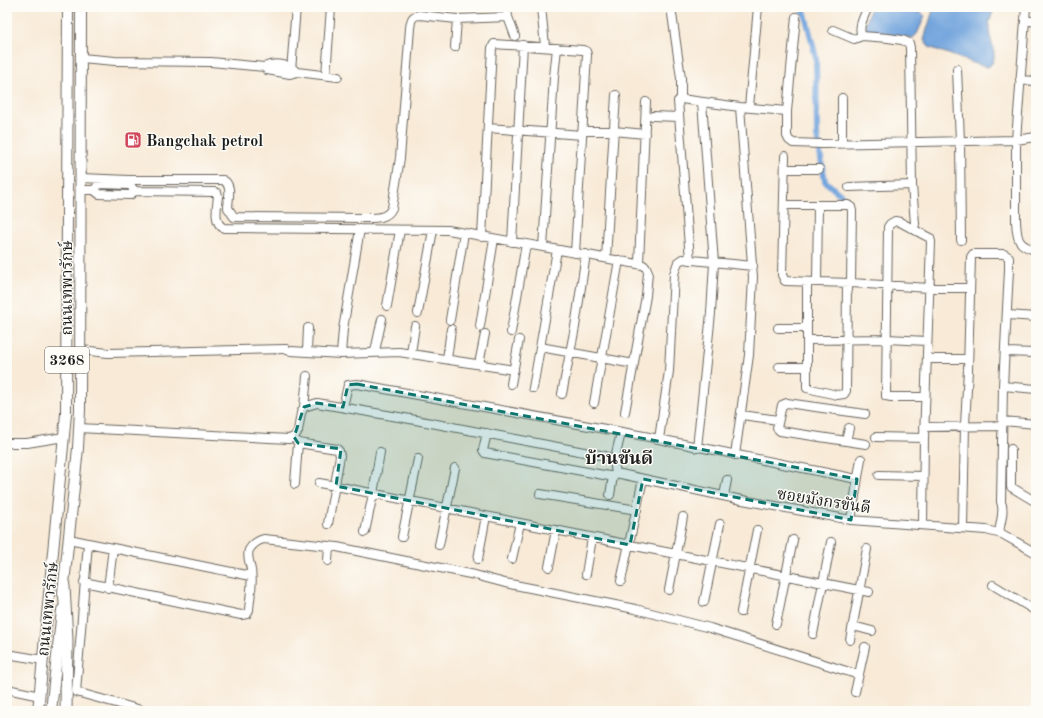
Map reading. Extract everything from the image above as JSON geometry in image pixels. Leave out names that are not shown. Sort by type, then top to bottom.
[{"type":"highway","points":[[64,586],[67,640],[66,711]]},
{"type":"main road","name":"ถนนเทพารักษ์","points":[[38,711],[67,391],[68,7]]},
{"type":"main road","name":"ถนนเทพารักษ์","points":[[51,711],[80,428],[82,258],[81,7]]},
{"type":"main road","points":[[68,258],[82,258]]},
{"type":"street","points":[[293,71],[296,7]]},
{"type":"street","points":[[326,75],[331,7]]},
{"type":"street","points":[[507,7],[508,17],[515,36]]},
{"type":"street","points":[[541,7],[545,46]]},
{"type":"street","points":[[671,7],[681,78],[681,99],[677,104],[690,260]]},
{"type":"street","points":[[735,455],[742,415],[749,355],[753,284],[744,107],[758,7]]},
{"type":"street","points":[[862,36],[860,33],[860,27],[868,7]]},
{"type":"street","points":[[1026,7],[1016,140],[1017,234],[1018,240],[1022,244],[1028,248],[1036,250]]},
{"type":"street","points":[[82,178],[129,180],[223,180],[227,183],[229,191],[228,208],[234,217],[383,217],[390,212],[394,202],[398,174],[412,18],[420,11],[457,19],[508,17]]},
{"type":"street","points":[[796,17],[787,110],[787,136],[793,143],[842,144],[960,140],[1016,140],[1036,137]]},
{"type":"street","points":[[455,47],[457,19]]},
{"type":"street","points":[[1025,20],[1036,22]]},
{"type":"street","points":[[833,30],[854,39],[862,36],[902,40],[909,43],[912,186],[915,224]]},
{"type":"street","points":[[482,237],[492,48],[494,44],[545,46],[584,50],[586,51],[575,253]]},
{"type":"street","points":[[512,242],[524,45]]},
{"type":"street","points":[[543,247],[557,48]]},
{"type":"street","points":[[81,58],[115,61],[211,62],[264,67],[267,70],[293,71],[338,77]]},
{"type":"street","points":[[956,69],[960,140],[961,240]]},
{"type":"street","points":[[1020,80],[1036,82]]},
{"type":"street","points":[[606,258],[616,95]]},
{"type":"street","points":[[842,98],[842,144]]},
{"type":"street","points":[[681,99],[744,107],[787,110]]},
{"type":"street","points":[[639,263],[646,102]]},
{"type":"street","points":[[697,448],[714,263],[702,102]]},
{"type":"street","points":[[653,116],[678,117]]},
{"type":"street","points":[[488,128],[519,131],[582,133],[614,131],[644,134]]},
{"type":"street","points":[[785,156],[782,278],[785,281],[929,288],[970,288]]},
{"type":"street","points":[[785,169],[819,168]]},
{"type":"street","points":[[82,190],[94,190],[99,184],[130,185],[136,191],[217,193],[217,222],[224,228],[448,230],[639,263],[646,267],[648,277],[646,296],[625,412]]},
{"type":"street","points":[[849,187],[912,186]]},
{"type":"street","points":[[784,205],[848,205],[851,207],[848,339],[846,391],[844,394],[837,395],[808,388],[807,282]]},
{"type":"street","points":[[817,282],[818,205]]},
{"type":"street","points":[[923,525],[924,427],[931,240],[900,222],[895,222],[890,224],[888,228],[889,285],[886,396],[891,398],[925,397]]},
{"type":"street","points":[[341,354],[343,329],[360,229]]},
{"type":"street","points":[[387,306],[400,230]]},
{"type":"street","points":[[418,313],[433,230]]},
{"type":"street","points":[[450,320],[464,233]]},
{"type":"street","points":[[480,326],[494,239]]},
{"type":"street","points":[[511,332],[526,244]]},
{"type":"street","points":[[533,388],[557,250]]},
{"type":"street","points":[[562,394],[586,254]]},
{"type":"street","points":[[963,527],[971,255],[1004,254],[1009,257],[1009,270],[1002,423],[1001,502],[1003,504],[999,533]]},
{"type":"street","points":[[659,439],[669,371],[674,274],[678,262],[682,259],[753,266]]},
{"type":"street","points":[[594,403],[618,260]]},
{"type":"street","points":[[1008,315],[1036,317]]},
{"type":"street","points":[[375,352],[382,319]]},
{"type":"street","points":[[411,353],[415,326]]},
{"type":"street","points":[[307,352],[308,328]]},
{"type":"street","points":[[778,328],[807,328]]},
{"type":"street","points":[[446,359],[451,329]]},
{"type":"street","points":[[479,364],[485,334]]},
{"type":"street","points":[[807,340],[848,339],[927,341]]},
{"type":"street","points":[[511,384],[518,340]]},
{"type":"street","points":[[540,347],[634,364]]},
{"type":"street","points":[[81,350],[108,352],[289,350],[341,354],[399,352],[514,370]]},
{"type":"street","points":[[1005,352],[1036,353]]},
{"type":"street","points":[[927,359],[968,359]]},
{"type":"street","points":[[779,367],[807,367]]},
{"type":"street","points":[[295,484],[296,440],[301,413],[304,407],[307,376]]},
{"type":"street","points":[[343,407],[348,385],[357,384],[659,439],[697,448],[858,478]]},
{"type":"street","points":[[1003,386],[1036,389]]},
{"type":"street","points":[[839,411],[841,400]]},
{"type":"street","points":[[304,407],[317,403],[343,407],[605,456],[613,459],[614,462]]},
{"type":"street","points":[[865,414],[787,403],[782,405],[777,428],[780,432],[866,444]]},
{"type":"street","points":[[742,415],[778,420]]},
{"type":"street","points":[[924,427],[1002,423],[1036,424]]},
{"type":"street","points":[[80,428],[289,439],[337,448],[340,456],[336,486],[328,524]]},
{"type":"street","points":[[846,441],[849,428]]},
{"type":"street","name":"ซอยมังกรขันดี","points":[[487,433],[483,450],[485,453],[644,479],[851,520],[963,527],[986,530],[999,533],[1036,553]]},
{"type":"street","points":[[610,495],[614,475],[614,462],[621,433]]},
{"type":"street","points":[[7,444],[27,443],[64,437]]},
{"type":"street","points":[[876,437],[924,438]]},
{"type":"street","points":[[1011,449],[1011,487],[1036,502]]},
{"type":"street","points":[[365,532],[380,452]]},
{"type":"street","points":[[402,537],[418,459]]},
{"type":"street","points":[[851,520],[861,459]]},
{"type":"street","points":[[439,545],[455,468]]},
{"type":"street","points":[[879,475],[923,476]]},
{"type":"street","points":[[621,581],[644,479]]},
{"type":"street","points":[[724,496],[727,480]]},
{"type":"street","points":[[319,483],[869,592]]},
{"type":"street","points":[[540,494],[637,510]]},
{"type":"street","points":[[478,558],[486,516]]},
{"type":"street","points":[[669,590],[683,517]]},
{"type":"street","points":[[512,560],[520,523]]},
{"type":"street","points":[[704,602],[720,524]]},
{"type":"street","points":[[549,567],[556,530]]},
{"type":"street","points":[[741,612],[757,530]]},
{"type":"street","points":[[586,574],[592,538]]},
{"type":"street","points":[[84,582],[245,615],[249,610],[251,576],[250,564],[248,560],[249,550],[256,542],[264,539],[329,546],[635,609],[710,628],[859,675]]},
{"type":"street","points":[[69,540],[251,576]]},
{"type":"street","points":[[776,624],[793,540]]},
{"type":"street","points":[[813,634],[830,542]]},
{"type":"street","points":[[88,543],[76,692],[145,711]]},
{"type":"street","points":[[328,561],[329,546]]},
{"type":"street","points":[[108,588],[113,548]]},
{"type":"street","points":[[850,640],[867,549]]},
{"type":"street","points":[[993,586],[1036,611]]},
{"type":"street","points":[[853,626],[872,631]]},
{"type":"street","points":[[855,692],[865,647]]},
{"type":"street","points":[[7,654],[43,660]]},
{"type":"street","points":[[7,690],[40,696]]},
{"type":"highlighted area","points":[[357,384],[857,479],[851,520],[643,479],[630,545],[336,486],[341,449],[298,443],[294,437],[304,407],[317,403],[343,407],[348,385]]},
{"type":"water","points":[[871,7],[897,7],[922,13],[925,16],[917,34],[913,38],[867,31],[865,27]]},
{"type":"water","points":[[934,7],[992,7],[993,10],[989,24],[989,33],[994,55],[992,64],[988,67],[979,65],[929,47],[924,39]]},
{"type":"waterway","points":[[799,7],[805,14],[816,58],[817,135],[825,181],[846,199]]},
{"type":"place","name":"Bangchak petrol","points":[[133,140]]},
{"type":"district","name":"บ้านขันดี","points":[[619,458]]}]
